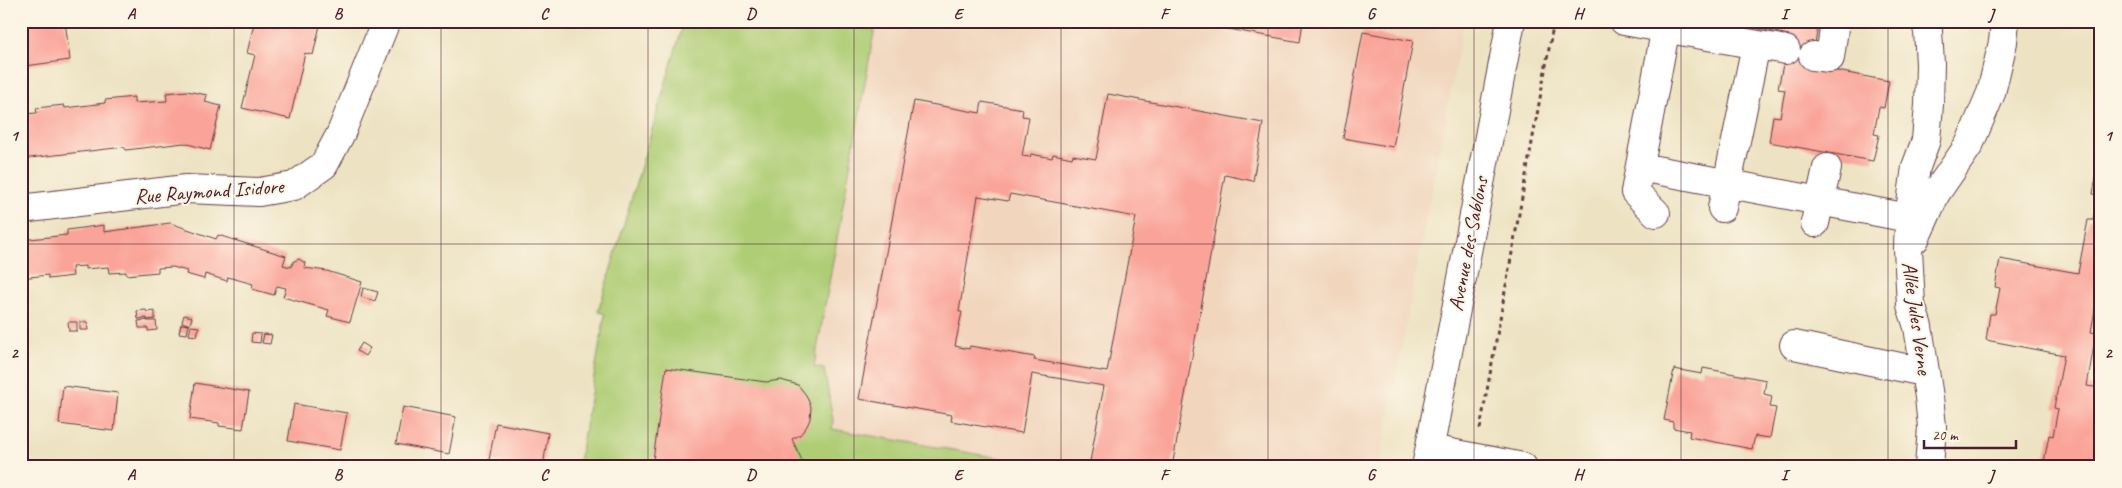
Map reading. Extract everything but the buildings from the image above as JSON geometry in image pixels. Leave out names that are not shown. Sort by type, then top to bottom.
[{"type":"street","name":"Rue Raymond Isidore","points":[[21,209],[186,189],[259,192],[294,186],[324,166],[341,133],[386,21]]},
{"type":"street","name":"Avenue des Sablons","points":[[1428,458],[1510,21]]},
{"type":"street","points":[[1624,21],[1666,25],[1756,46],[1786,50]]},
{"type":"street","points":[[1813,56],[1830,58],[1835,21]]},
{"type":"street","name":"Allée Jules Verne","points":[[1925,21],[1928,31],[1930,64],[1929,105],[1926,140],[1916,167],[1909,218],[1908,249],[1911,304],[1918,328],[1932,427],[1929,467]]},
{"type":"street","points":[[1908,249],[1918,235],[1936,192],[1969,145],[1991,93],[2003,42],[2005,21]]},
{"type":"street","points":[[1656,213],[1635,192],[1666,25]]},
{"type":"street","points":[[1724,196],[1756,46]]},
{"type":"street","points":[[1640,166],[1724,196],[1817,212],[1909,218]]},
{"type":"street","points":[[1817,212],[1827,168]]},
{"type":"street","points":[[1794,345],[1924,372]]},
{"type":"street","points":[[1428,458],[1475,458],[1524,467]]},
{"type":"path","points":[[1475,458],[1554,21]]},
{"type":"shaded area","points":[[876,21],[1464,21],[1379,467],[1030,467],[1028,463],[832,429],[814,367]]},
{"type":"green space","points":[[684,21],[876,21],[814,367],[824,369],[833,420],[832,429],[1028,463],[1030,467],[578,467],[605,314],[598,312]]}]
